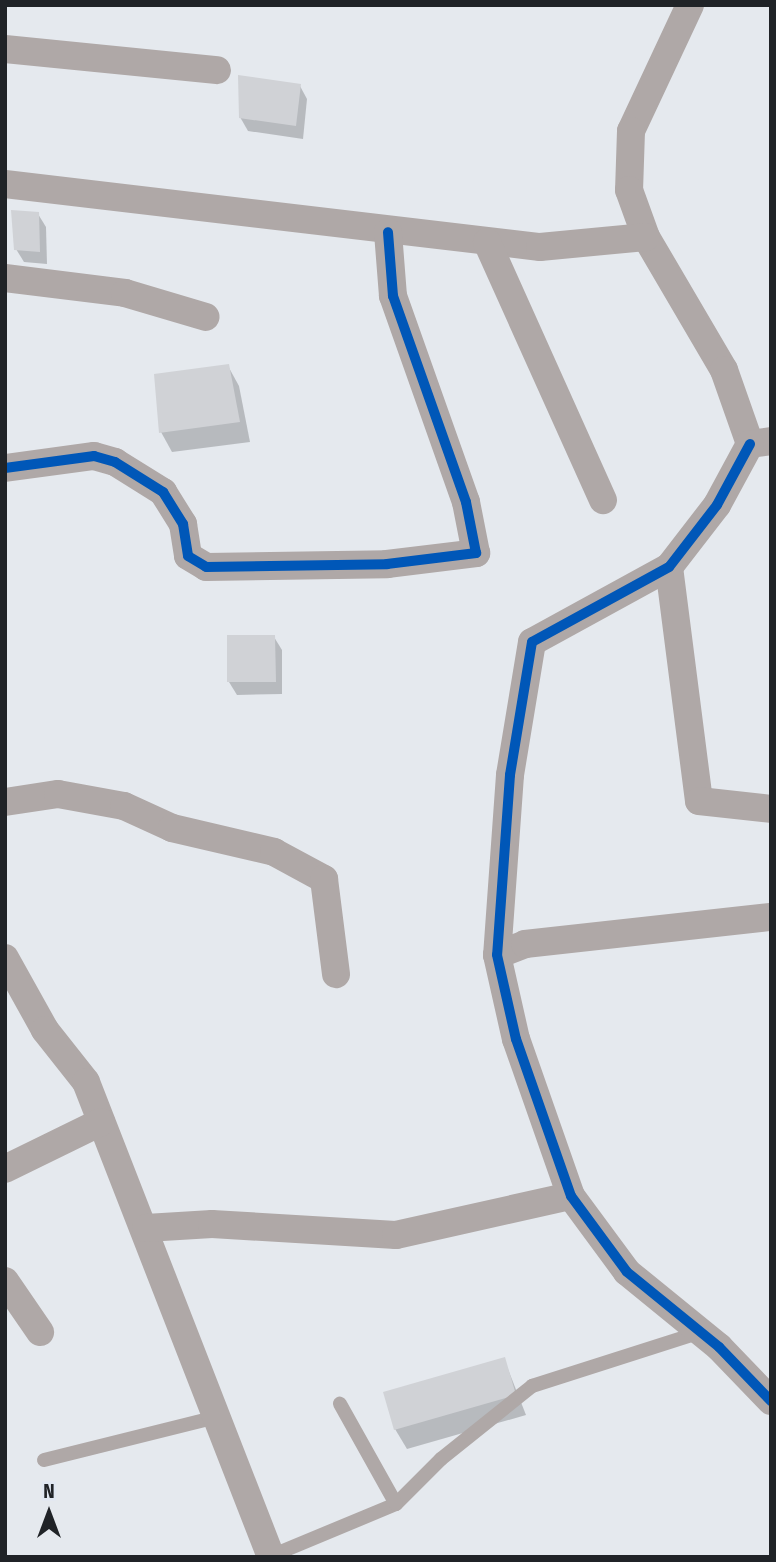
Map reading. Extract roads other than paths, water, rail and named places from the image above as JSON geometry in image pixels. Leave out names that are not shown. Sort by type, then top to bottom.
[{"type":"street","points":[[690,5],[631,131],[629,190],[646,237],[724,370],[760,443],[669,567],[532,642],[510,775],[497,955],[516,1039],[571,1196],[628,1272],[701,1332],[771,1401]]},
{"type":"street","points":[[5,49],[217,70]]},
{"type":"street","points":[[5,184],[388,232],[540,247],[646,237]]},
{"type":"street","points":[[5,468],[94,456],[115,462],[163,492],[183,524],[188,556],[206,567],[387,564],[476,553],[466,502],[393,296],[388,232]]},
{"type":"street","points":[[486,242],[603,500]]},
{"type":"street","points":[[5,278],[125,293],[205,317]]},
{"type":"street","points":[[669,567],[699,801],[771,809]]},
{"type":"street","points":[[5,802],[58,794],[274,852],[324,879],[336,974]]},
{"type":"street","points":[[497,955],[525,944],[771,917]]},
{"type":"street","points":[[5,958],[45,1030],[86,1082],[146,1228],[271,1556]]},
{"type":"street","points":[[5,1169],[101,1122]]},
{"type":"street","points":[[146,1228],[212,1224],[397,1235],[571,1196]]},
{"type":"street","points":[[5,1281],[40,1332]]},
{"type":"lane","points":[[271,1556],[396,1504],[532,1386],[701,1332]]},
{"type":"lane","points":[[340,1404],[396,1504]]},
{"type":"lane","points":[[44,1460],[218,1417]]}]
